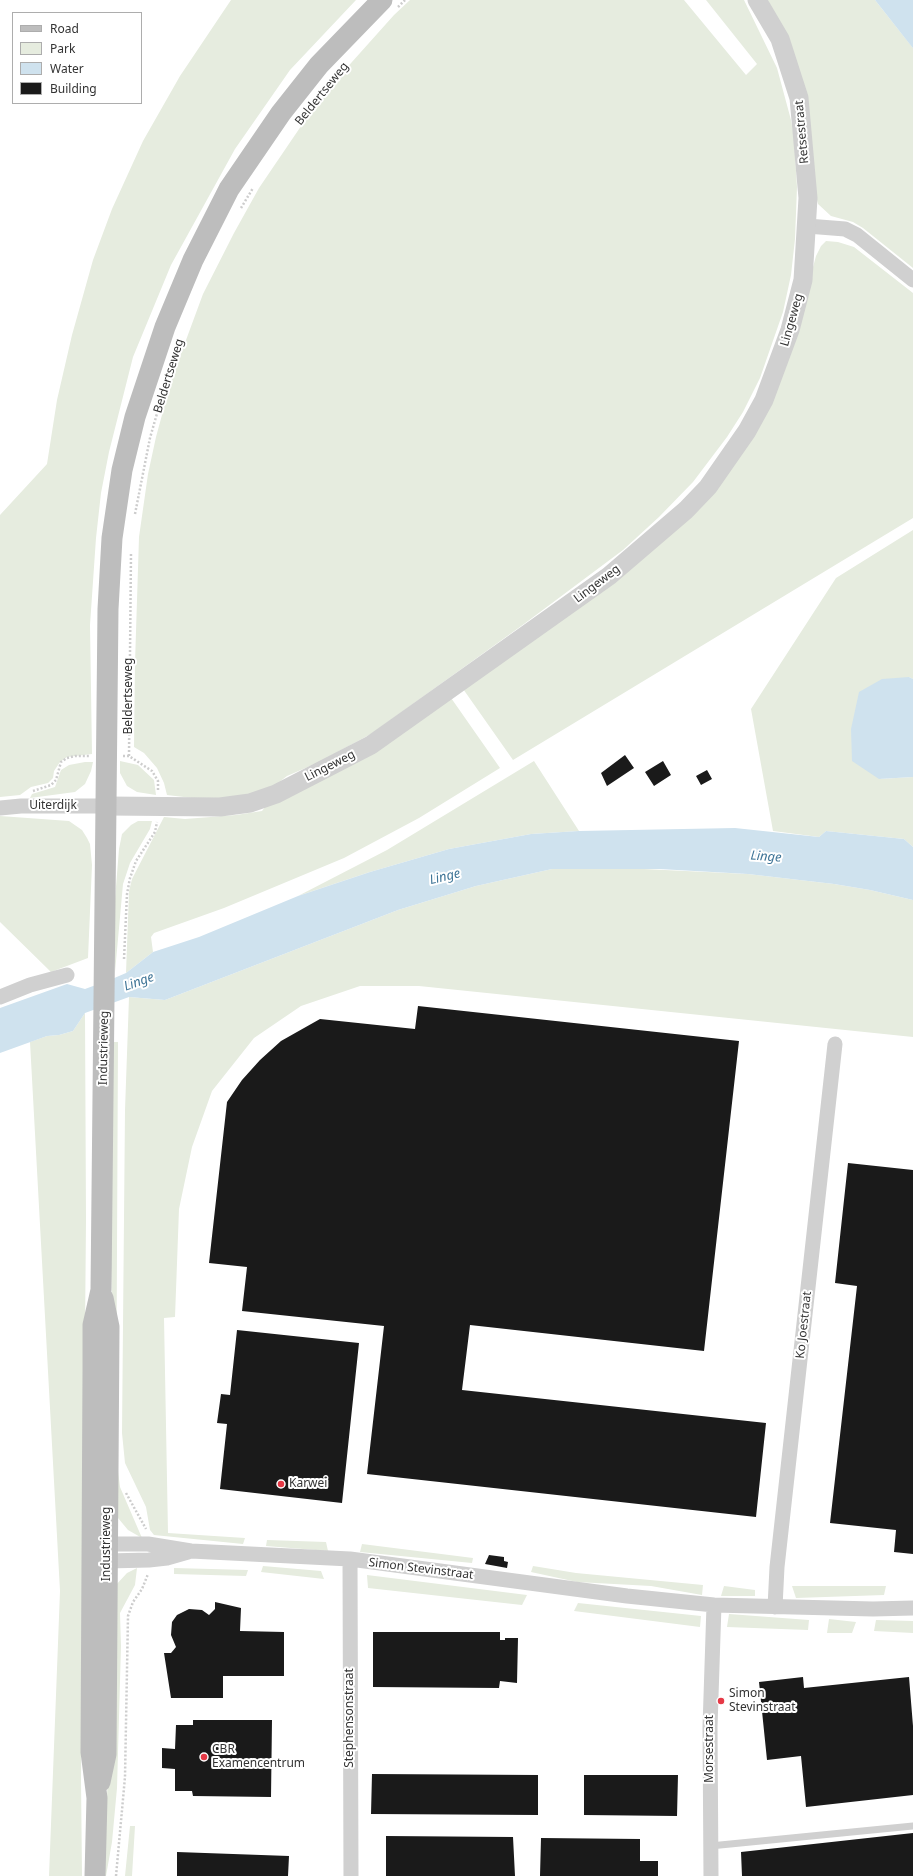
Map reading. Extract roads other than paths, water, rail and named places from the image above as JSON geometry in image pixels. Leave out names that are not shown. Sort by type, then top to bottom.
[{"type":"main road","name":"Beldertseweg","points":[[107,806],[108,609],[112,538],[122,470],[135,417],[165,327],[194,260],[229,190],[281,112],[314,71],[388,6]]},
{"type":"main road","name":"Industrieweg","points":[[95,1876],[97,1798],[90,1752],[102,1553],[93,1325],[101,1290],[107,806]]},
{"type":"street","name":"Retsestraat","points":[[757,0],[780,40],[800,98],[808,198],[808,226]]},
{"type":"street","points":[[808,226],[845,229],[857,235],[913,280]]},
{"type":"street","name":"Lingeweg","points":[[107,806],[220,807],[250,802],[276,794],[371,745],[608,576],[686,510],[708,487],[747,431],[764,400],[790,330],[803,280],[808,226]]},
{"type":"street","name":"Uiterdijk","points":[[0,808],[21,806],[107,806]]},
{"type":"street","points":[[0,997],[30,985],[67,975]]},
{"type":"street","name":"Ko Joestraat","points":[[775,1607],[778,1560],[835,1044]]},
{"type":"street","name":"Simon Stevinstraat","points":[[102,1553],[161,1559],[191,1551],[350,1559],[627,1596],[714,1605],[913,1608]]},
{"type":"street","name":"Stephensonstraat","points":[[350,1559],[351,1876]]},
{"type":"street","name":"Morsestraat","points":[[711,1876],[710,1727],[714,1605]]},
{"type":"lane","points":[[710,1846],[913,1826]]},
{"type":"water","points":[[875,0],[913,0],[913,48],[912,47]]},
{"type":"water","points":[[909,677],[913,679],[913,777],[879,779],[852,761],[851,729],[859,692],[882,679]]},
{"type":"water","name":"Linge","points":[[735,828],[819,837],[826,831],[904,839],[913,847],[913,900],[870,890],[834,884],[748,874],[659,869],[552,869],[476,886],[398,910],[165,1000],[129,997],[85,1013],[73,1031],[59,1035],[47,1036],[0,1053],[0,1008],[67,984],[85,989],[126,973],[153,952],[199,937],[298,896],[370,872],[449,849],[531,834],[579,831]]},
{"type":"place","name":"Karwei","points":[[281,1484]]},
{"type":"place","name":"Simon Stevinstraat","points":[[721,1701]]},
{"type":"place","name":"CBR Examencentrum","points":[[204,1757]]}]
